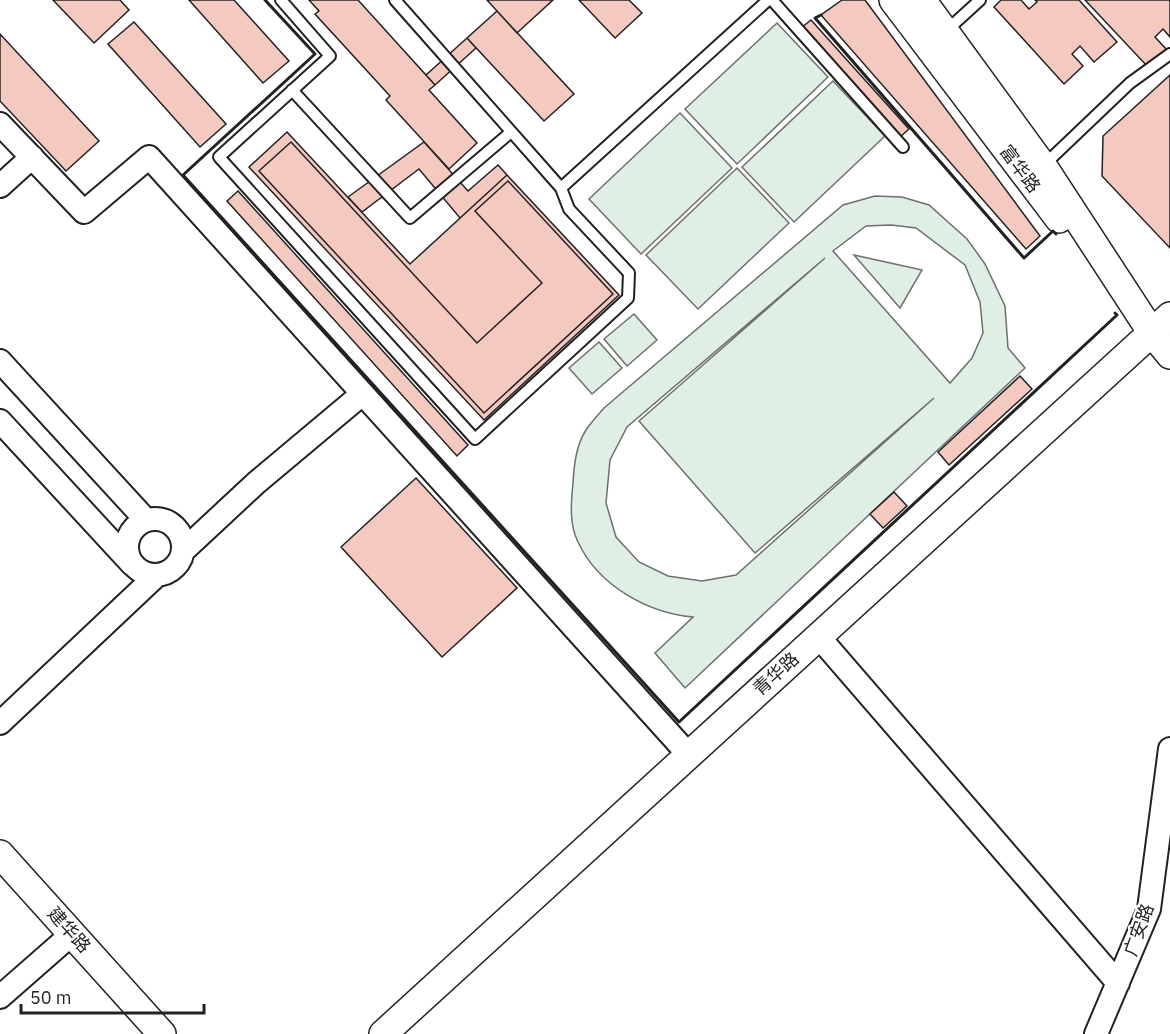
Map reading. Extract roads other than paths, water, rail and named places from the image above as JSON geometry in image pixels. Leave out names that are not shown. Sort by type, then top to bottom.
[{"type":"street","name":"富华路","points":[[893,0],[1127,309],[1161,325]]},
{"type":"street","name":"富华路","points":[[922,0],[1161,325],[1170,355]]},
{"type":"street","points":[[0,124],[84,212],[149,157],[361,395],[688,754]]},
{"type":"street","points":[[0,186],[32,157]]},
{"type":"street","name":"青华路","points":[[383,1034],[1161,325]]},
{"type":"street","points":[[0,362],[146,520]]},
{"type":"street","points":[[0,723],[157,575],[174,568],[183,551],[256,483],[361,395]]},
{"type":"street","points":[[0,421],[132,564],[147,574],[157,575]]},
{"type":"street","points":[[132,564],[128,556],[128,538],[132,530],[146,520],[156,518],[173,525],[180,532],[183,551]]},
{"type":"street","points":[[818,636],[1118,983]]},
{"type":"street","name":"广安路","points":[[1096,1034],[1149,909],[1170,749]]},
{"type":"street","name":"建华路","points":[[0,854],[162,1034]]},
{"type":"street","points":[[0,997],[73,933]]},
{"type":"lane","points":[[281,0],[330,56],[219,157],[475,439],[628,298],[629,273],[569,209],[561,188],[395,0]]},
{"type":"lane","points":[[561,188],[770,0],[903,147]]},
{"type":"lane","points":[[946,32],[980,0]]},
{"type":"lane","points":[[1043,166],[1130,83],[1170,54]]},
{"type":"lane","points":[[292,90],[410,218],[511,132]]}]
